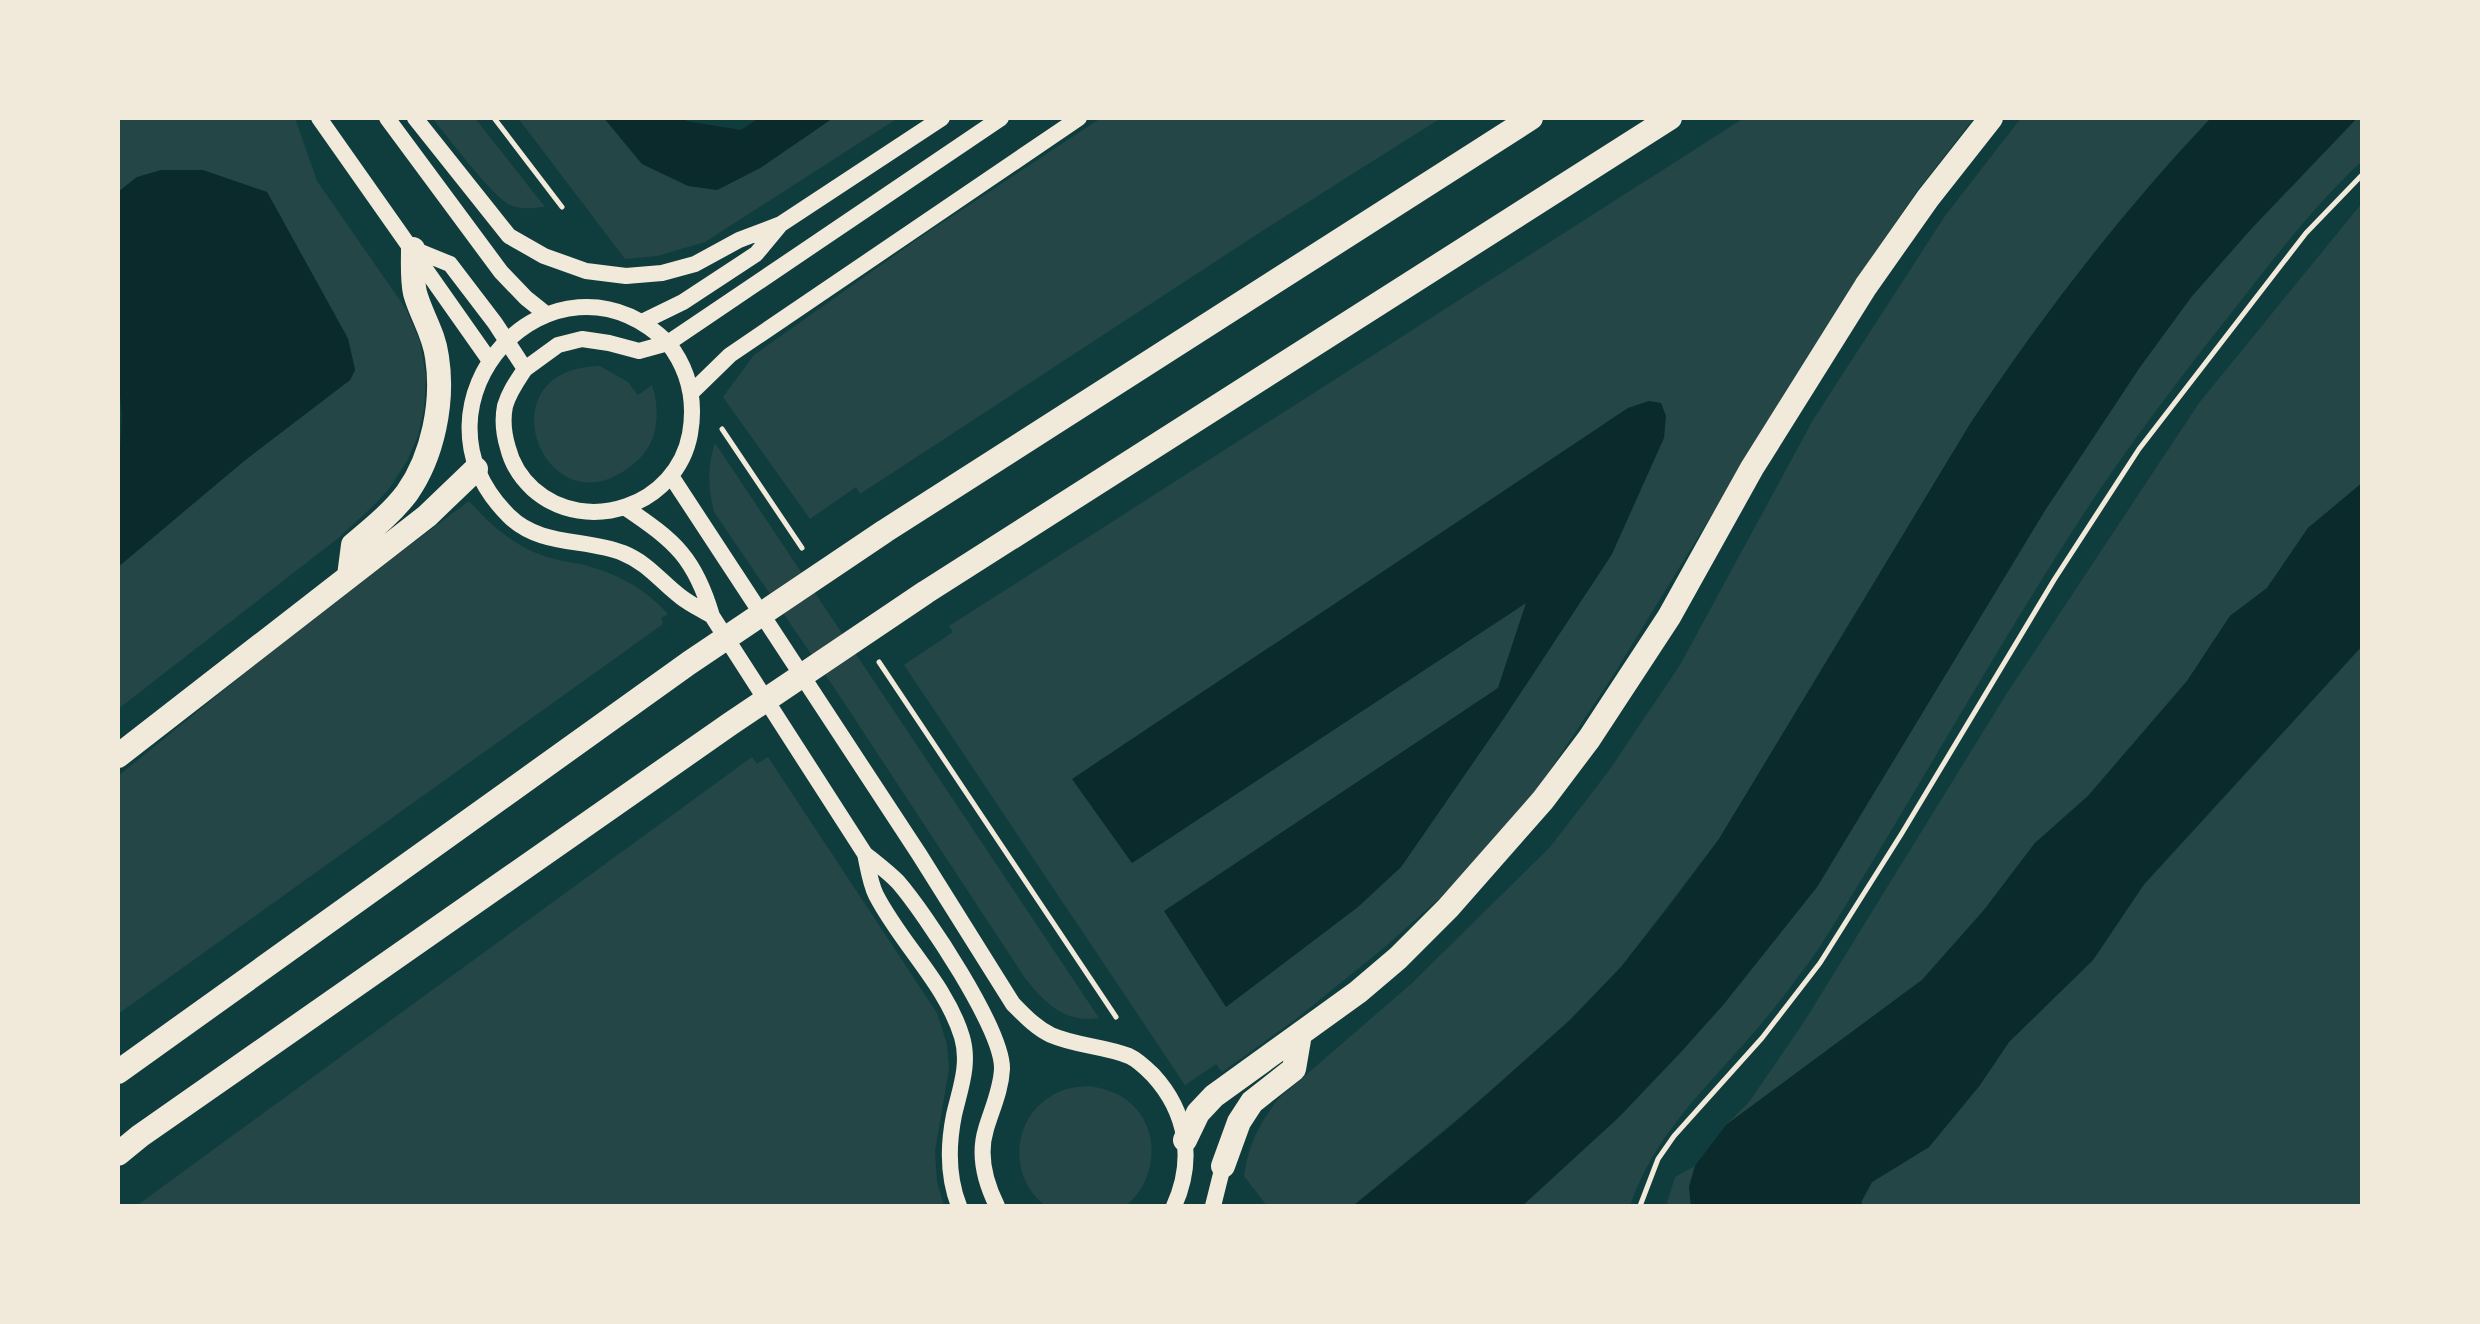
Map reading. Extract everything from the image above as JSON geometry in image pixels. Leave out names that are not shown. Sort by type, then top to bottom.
[{"type":"highway","points":[[118,1072],[689,663],[885,531],[1531,118]]},
{"type":"highway","points":[[118,1154],[730,724],[926,592],[1670,118]]},
{"type":"highway","points":[[1185,1140],[1198,1113],[1214,1096],[1398,958],[1448,908],[1543,800],[1573,761],[1669,617],[1752,468],[1866,286],[1928,198],[1991,118]]},
{"type":"highway","points":[[349,576],[353,545],[407,493],[425,460],[435,425],[438,358],[430,325],[415,293],[413,249]]},
{"type":"highway","points":[[118,756],[427,516],[476,469]]},
{"type":"highway","points":[[1223,1166],[1239,1122],[1252,1102],[1294,1069],[1300,1034]]},
{"type":"main road","points":[[319,118],[490,361]]},
{"type":"main road","points":[[387,118],[501,272],[546,314]]},
{"type":"main road","points":[[415,118],[509,236],[544,256],[586,271],[626,276],[662,273],[695,264],[739,240],[781,224],[942,118]]},
{"type":"main road","points":[[712,616],[680,597],[643,562],[622,552],[537,534],[513,520],[493,499],[476,469],[468,429],[478,382],[490,361],[528,325],[546,314],[576,306],[602,307],[628,313],[668,343],[684,367],[692,392],[693,418],[688,444],[671,476],[660,488],[626,508],[586,512],[563,507],[543,497],[524,480],[510,458],[503,432],[505,407],[525,369],[558,345],[582,339],[639,351],[668,343],[1001,118]]},
{"type":"main road","points":[[692,392],[730,355],[1079,118]]},
{"type":"main road","points":[[642,322],[683,302],[756,254],[781,224]]},
{"type":"main road","points":[[413,249],[450,264],[525,369]]},
{"type":"main road","points":[[671,476],[919,854],[1013,1004],[1040,1028],[1061,1038],[1132,1057],[1172,1098],[1182,1120],[1186,1162],[1174,1206]]},
{"type":"main road","points":[[626,508],[655,527],[694,566],[712,616],[865,854],[898,882],[963,975],[999,1049],[1002,1068],[995,1103],[984,1133],[982,1164],[997,1206]]},
{"type":"main road","points":[[865,854],[875,894],[955,1018],[963,1041],[965,1064],[950,1142],[951,1168],[959,1206]]},
{"type":"main road","points":[[1213,1206],[1223,1166]]},
{"type":"path","points":[[494,118],[562,207]]},
{"type":"path","points":[[1640,1206],[1658,1159],[1674,1136],[1762,1038],[1820,963],[2054,580],[2139,449],[2306,233],[2362,175]]},
{"type":"path","points":[[722,429],[808,557]]},
{"type":"path","points":[[877,659],[1116,1017]]},
{"type":"shaded area","points":[[118,118],[295,118],[317,181],[406,309],[420,342],[426,377],[418,436],[389,489],[337,539],[118,709],[118,567],[244,461],[350,380],[355,370],[348,338],[267,192],[137,177],[118,192]]},
{"type":"shaded area","points":[[432,118],[475,118],[545,207],[521,208],[499,197]]},
{"type":"shaded area","points":[[518,118],[604,118],[642,164],[717,190],[760,168],[833,118],[898,118],[705,242],[657,256],[625,259]]},
{"type":"shaded area","points":[[604,118],[684,118],[686,121],[741,130],[759,118],[833,118],[760,168],[717,190],[688,186],[642,164]]},
{"type":"shaded area","points":[[1101,118],[1441,118],[860,494],[856,487],[810,519],[723,397],[754,355],[919,238]]},
{"type":"shaded area","points":[[1744,118],[1974,118],[1918,190],[1857,278],[1614,674],[1536,791],[1443,895],[1296,1019],[1222,1072],[1216,1064],[1185,1085],[904,665],[953,632],[949,626]],"holes":[[[1649,401],[1612,554],[1401,867],[1357,907],[1226,1006],[1165,911],[1498,688],[1527,602],[1132,863],[1073,779],[1628,408]]]},
{"type":"shaded area","points":[[2021,118],[2211,118],[2114,228],[1997,384],[1719,839],[1621,967],[1570,1020],[1503,1081],[1353,1206],[1267,1206],[1244,1176],[1252,1144],[1271,1109],[1278,1099],[1411,984],[1550,847],[1608,772],[1680,665],[1813,420],[1945,216]]},
{"type":"shaded area","points":[[2211,118],[2357,118],[2192,296],[2140,367],[2044,512],[1817,887],[1723,1005],[1680,1053],[1619,1117],[1522,1206],[1353,1206],[1452,1125],[1570,1020],[1621,967],[1670,905],[1719,839],[1997,384],[2114,228]]},
{"type":"shaded area","points":[[2357,118],[2362,118],[2362,161],[2326,197],[2276,256],[2122,458],[2019,617],[1817,951],[1767,1017],[1666,1136],[1640,1181],[1630,1206],[1522,1206],[1619,1117],[1680,1053],[1723,1005],[1817,887],[2044,512],[2140,367],[2192,296]]},
{"type":"shaded area","points":[[161,170],[203,170],[267,192],[348,339],[355,370],[350,380],[244,461],[118,567],[122,416],[118,373],[118,192],[137,177]]},
{"type":"shaded area","points":[[2362,203],[2362,483],[2308,528],[2267,588],[2230,616],[2187,681],[2088,796],[2035,843],[1984,910],[1922,980],[1726,1125],[1749,1102],[1804,1022],[2007,693],[2199,403]]},
{"type":"shaded area","points":[[600,366],[628,382],[638,395],[652,385],[656,424],[651,443],[639,459],[606,480],[578,481],[554,468],[539,446],[534,419],[541,393],[562,374]]},
{"type":"shaded area","points":[[1649,401],[1661,403],[1666,416],[1664,438],[1612,554],[1401,867],[1358,907],[1226,1007],[1164,911],[1498,688],[1526,603],[1132,863],[1072,779],[1628,408]]},
{"type":"shaded area","points":[[715,443],[1099,1018],[1076,1018],[1056,1009],[1025,978],[714,512],[709,478]]},
{"type":"shaded area","points":[[2362,483],[2362,646],[2144,884],[2093,960],[2009,1042],[1980,1085],[1929,1147],[1872,1182],[1861,1202],[1863,1206],[1691,1206],[1689,1187],[1695,1166],[1726,1125],[1922,980],[1984,910],[2035,843],[2088,796],[2187,681],[2230,616],[2267,588],[2308,528]]},
{"type":"shaded area","points":[[469,501],[500,531],[526,548],[608,573],[630,583],[668,614],[661,618],[663,624],[118,1014],[118,776],[319,613]]},
{"type":"shaded area","points":[[2362,646],[2362,1206],[1863,1206],[1861,1203],[1872,1182],[1929,1147],[1980,1085],[2009,1042],[2093,960],[2144,885]]},
{"type":"shaded area","points":[[752,757],[757,764],[768,757],[937,1013],[947,1044],[949,1069],[935,1151],[937,1182],[944,1206],[136,1206]]},
{"type":"shaded area","points":[[1089,1086],[1124,1098],[1145,1122],[1152,1151],[1145,1181],[1126,1206],[1046,1206],[1025,1180],[1020,1165],[1022,1133],[1039,1105],[1053,1095],[1066,1089]]},
{"type":"shaded area","points":[[1695,1166],[1689,1187],[1691,1206],[1666,1206],[1675,1177]]}]
